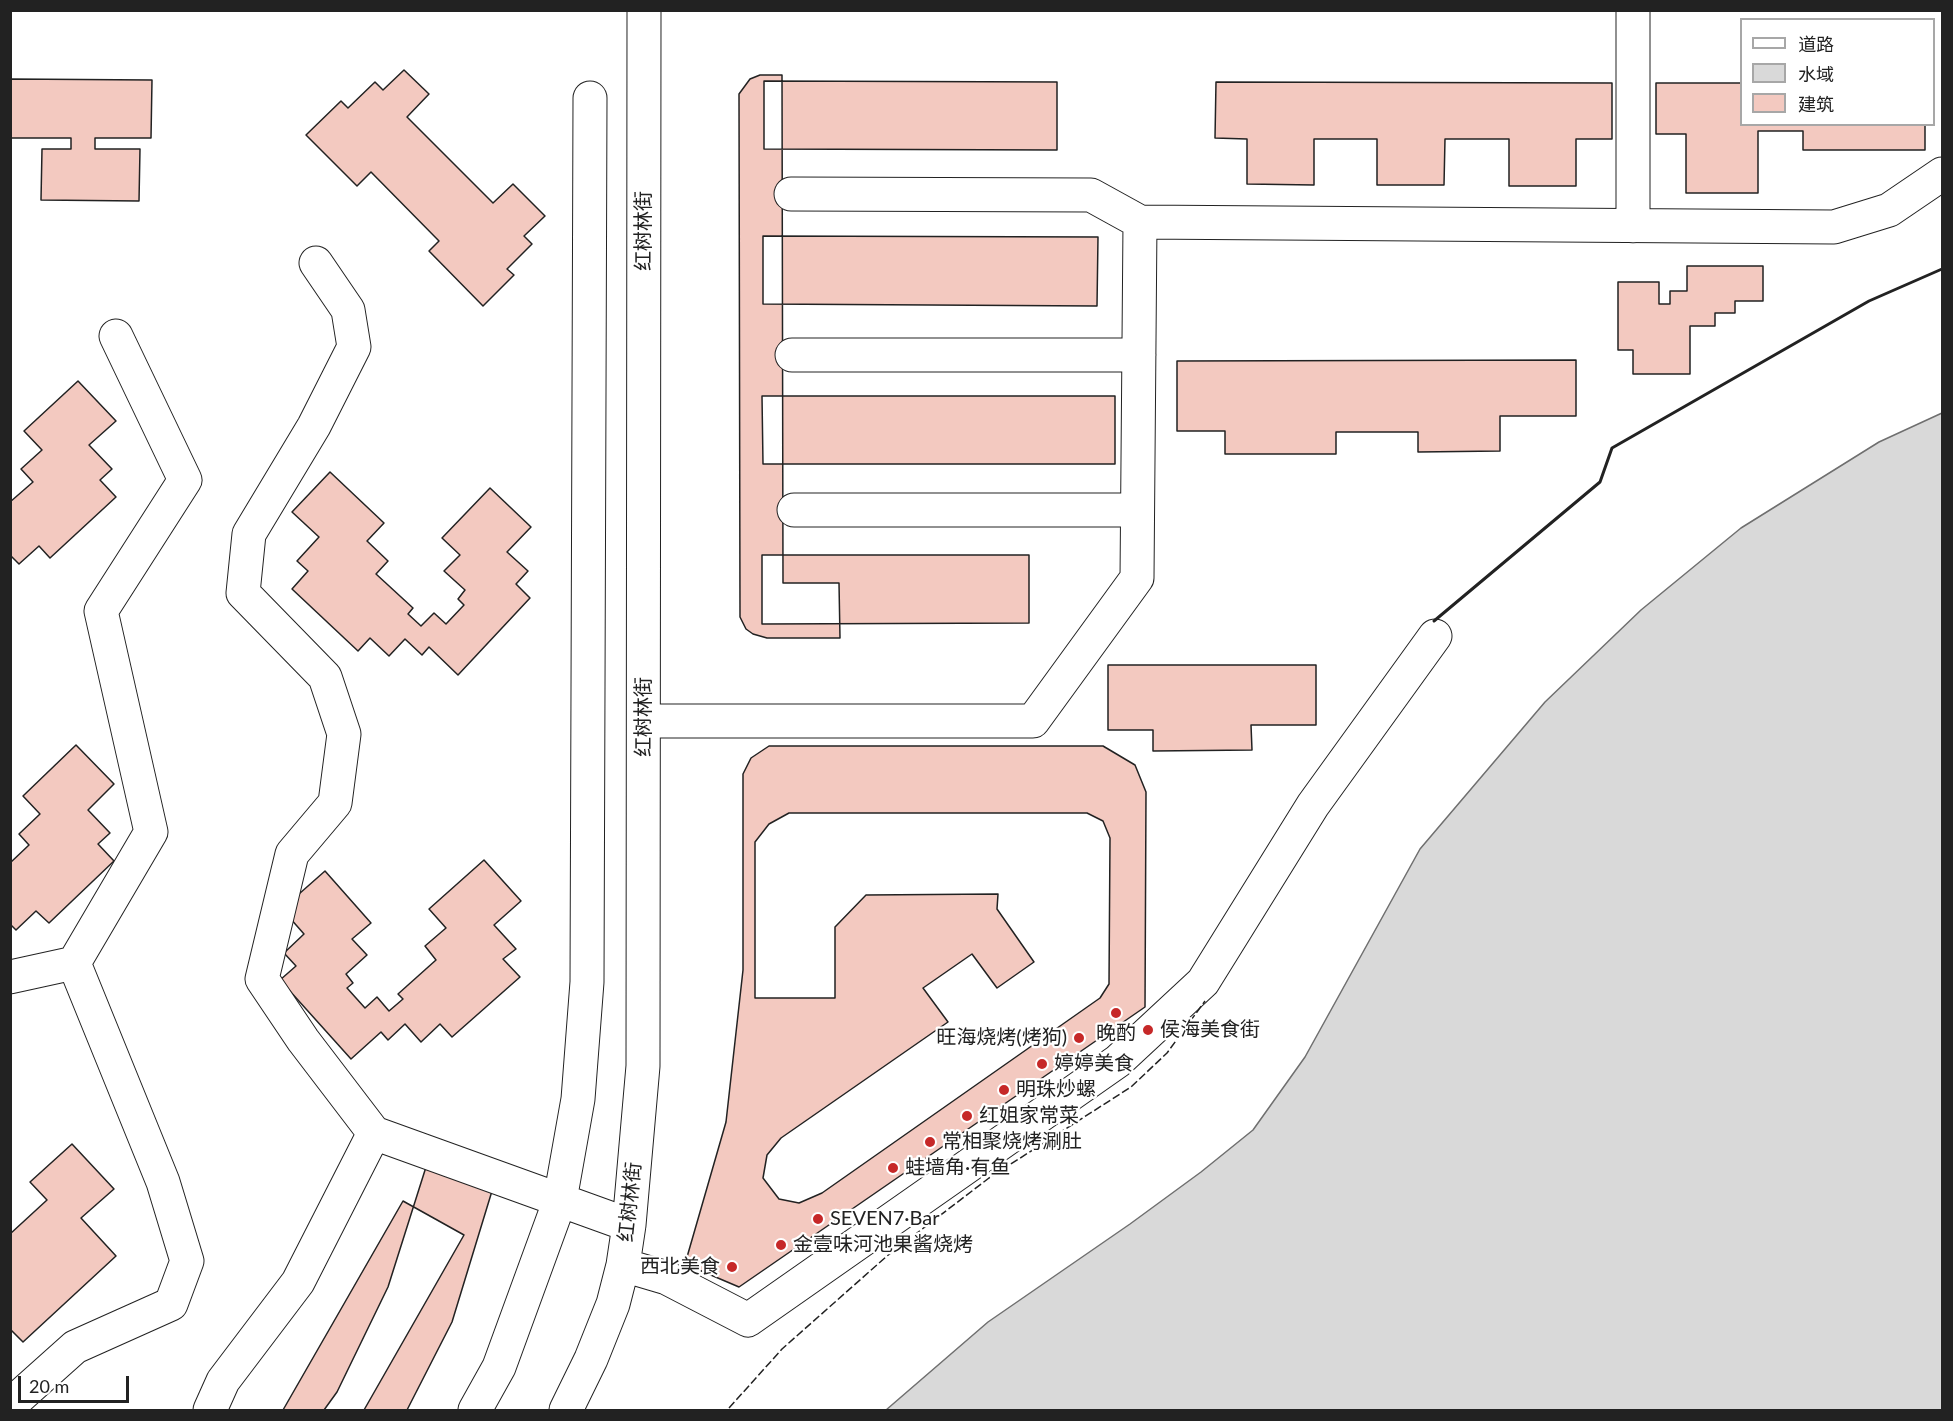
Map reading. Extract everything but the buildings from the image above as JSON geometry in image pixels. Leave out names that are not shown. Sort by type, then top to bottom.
[{"type":"street","name":"红树林街","points":[[566,1410],[591,1359],[613,1304],[623,1265],[629,1225],[643,1066],[644,10]]},
{"type":"street","points":[[1633,10],[1633,226]]},
{"type":"street","points":[[475,1410],[499,1367],[560,1200],[578,1099],[587,982],[590,98]]},
{"type":"street","points":[[791,194],[1091,195],[1140,222],[1834,227],[1889,210],[1942,174]]},
{"type":"street","points":[[644,721],[1033,721],[1137,578],[1140,222]]},
{"type":"street","points":[[316,263],[348,310],[354,347],[314,426],[249,534],[243,593],[325,677],[344,734],[335,803],[292,855],[262,979],[303,1040],[374,1133],[629,1225]]},
{"type":"street","points":[[10,977],[74,963],[151,832],[101,611],[185,480],[116,336]]},
{"type":"street","points":[[792,355],[1139,355]]},
{"type":"street","points":[[794,510],[1137,510]]},
{"type":"street","points":[[623,1265],[667,1278],[748,1320],[1118,1061],[1203,982],[1313,805],[1435,636]]},
{"type":"street","points":[[11,1410],[18,1398],[75,1347],[171,1304],[187,1261],[163,1182],[74,963]]},
{"type":"street","points":[[210,1410],[223,1381],[297,1282],[374,1133]]},
{"type":"water","points":[[1942,413],[1942,1410],[886,1410],[988,1322],[1130,1224],[1253,1130],[1305,1057],[1420,849],[1545,702],[1641,610],[1741,528],[1879,442]]},
{"type":"fence","points":[[729,1408],[782,1349],[887,1256],[989,1178],[1131,1087],[1167,1053],[1205,1001]]},
{"type":"wall","points":[[1434,621],[1600,482],[1612,448],[1869,301],[1942,269]]},
{"type":"place","name":"晚酌","points":[[1116,1013]]},
{"type":"place","name":"侯海美食街","points":[[1148,1030]]},
{"type":"place","name":"旺海烧烤(烤狗)","points":[[1079,1038]]},
{"type":"place","name":"婷婷美食","points":[[1042,1064]]},
{"type":"place","name":"明珠炒螺","points":[[1004,1090]]},
{"type":"place","name":"红姐家常菜","points":[[967,1116]]},
{"type":"place","name":"常相聚烧烤涮肚","points":[[930,1142]]},
{"type":"place","name":"蛙墙角·有鱼","points":[[893,1168]]},
{"type":"place","name":"SEVEN7·Bar","points":[[818,1219]]},
{"type":"place","name":"金壹味河池果酱烧烤","points":[[781,1245]]},
{"type":"place","name":"西北美食","points":[[732,1267]]}]
